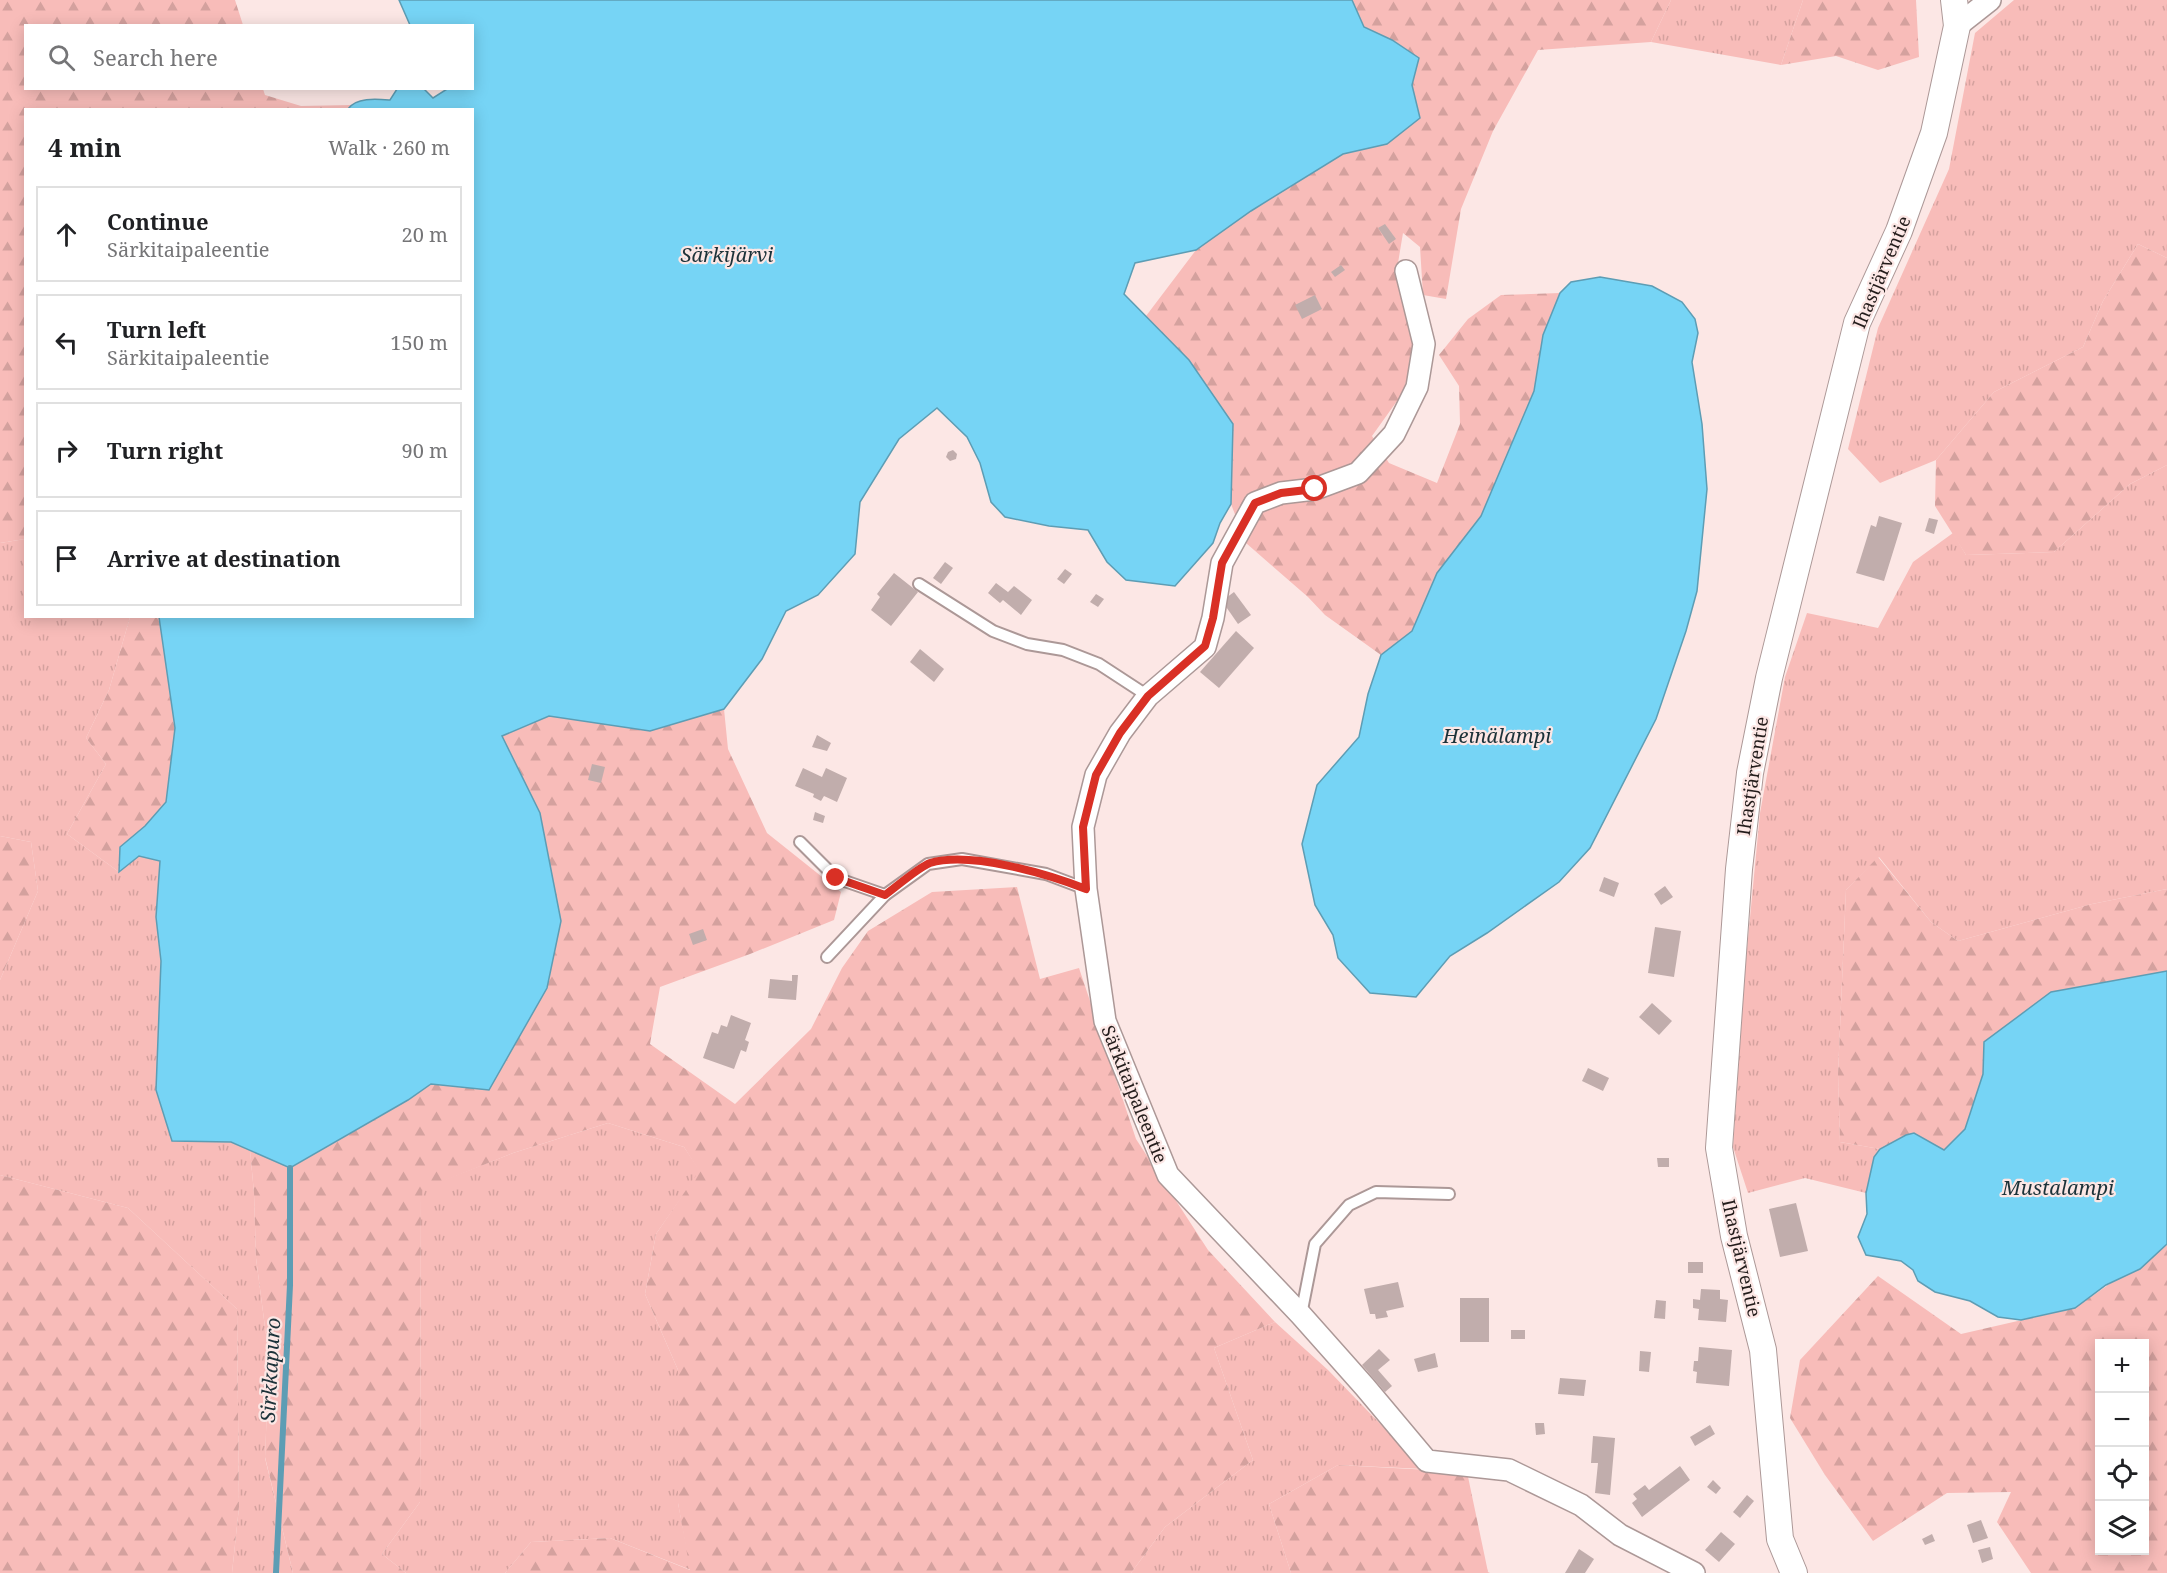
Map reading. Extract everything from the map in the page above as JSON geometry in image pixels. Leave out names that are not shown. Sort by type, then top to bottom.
[{"type":"street","name":"Ihastjärventie","points":[[1794,1573],[1780,1539],[1763,1350],[1734,1236],[1719,1148],[1739,869],[1750,773],[1769,678],[1857,323],[1899,231],[1934,133],[1957,26],[1954,0]]},
{"type":"street","points":[[1957,26],[1990,0]]},
{"type":"street","name":"Särkitaipaleentie","points":[[1406,271],[1424,344],[1417,387],[1394,434],[1358,473],[1315,489],[1281,493],[1255,503],[1222,563],[1213,618],[1205,646],[1148,696],[1120,733],[1096,775],[1083,827],[1086,889],[1105,1021],[1168,1175],[1301,1316],[1427,1461],[1509,1470],[1581,1505],[1620,1535],[1694,1573]]},
{"type":"lane","points":[[919,584],[993,631],[1027,644],[1063,650],[1099,664],[1148,696]]},
{"type":"lane","points":[[800,842],[836,878],[885,895]]},
{"type":"lane","points":[[827,957],[885,895],[928,864],[962,859],[1046,874],[1086,889]]},
{"type":"lane","points":[[1301,1316],[1315,1244],[1349,1205],[1376,1192],[1449,1194]]},
{"type":"green space","points":[[0,0],[235,0],[243,24],[24,24],[24,90],[263,90],[265,95],[301,106],[351,105],[349,108],[24,108],[24,539],[0,543]]},
{"type":"green space","points":[[1352,0],[1671,0],[1651,42],[1538,50],[1493,131],[1461,209],[1446,299],[1423,295],[1420,247],[1403,233],[1396,275],[1417,349],[1402,394],[1372,436],[1389,463],[1437,483],[1460,424],[1459,386],[1439,355],[1468,319],[1501,295],[1560,293],[1543,335],[1534,391],[1481,516],[1437,573],[1412,631],[1381,655],[1325,615],[1308,597],[1246,543],[1231,504],[1233,424],[1146,316],[1196,250],[1251,211],[1343,154],[1387,144],[1412,85],[1419,58],[1392,40],[1364,27]]},
{"type":"green space","points":[[1671,0],[1803,0],[1781,65],[1651,42]]},
{"type":"green space","points":[[1803,0],[1916,0],[1919,57],[1878,70],[1836,56],[1781,65]]},
{"type":"green space","points":[[2014,0],[2167,0],[2167,258],[2138,244],[2103,301],[2083,347],[1994,392],[1936,460],[1880,483],[1848,449],[1878,328],[1949,169],[1975,33]]},
{"type":"green space","points":[[2138,244],[2167,258],[2167,465],[2130,484],[2054,552],[1966,555],[1935,506],[1936,460],[1994,392],[2083,347],[2103,301]]},
{"type":"green space","points":[[2167,465],[2167,889],[2092,904],[1958,941],[1931,922],[1879,857],[1846,890],[1838,1074],[1840,1142],[1880,1149],[1874,1157],[1866,1193],[1805,1178],[1748,1193],[1733,1147],[1745,970],[1760,813],[1785,677],[1807,613],[1878,628],[1913,562],[1953,533],[1966,555],[2054,552],[2130,484]]},
{"type":"green space","points":[[24,539],[24,618],[130,618],[109,690],[86,738],[106,764],[67,834],[119,872],[139,856],[160,861],[156,917],[161,961],[156,1090],[172,1141],[231,1142],[250,1150],[256,1258],[269,1358],[265,1458],[293,1573],[232,1573],[239,1507],[237,1309],[128,1208],[0,1175],[0,980],[38,891],[31,842],[0,836],[0,543]]},
{"type":"green space","points":[[130,618],[159,618],[175,728],[166,803],[145,826],[120,847],[119,872],[67,834],[106,764],[86,738],[109,690]]},
{"type":"green space","points":[[724,709],[728,749],[767,833],[841,892],[834,920],[660,987],[650,1044],[735,1104],[811,1029],[842,968],[868,931],[932,892],[1017,887],[1040,979],[1079,968],[1136,1139],[1208,1250],[1275,1322],[1214,1348],[1253,1460],[1165,1527],[1131,1573],[505,1573],[531,1542],[610,1538],[690,1570],[678,1503],[678,1370],[645,1294],[656,1234],[699,1171],[684,1147],[608,1123],[513,1153],[421,1190],[420,1502],[382,1554],[406,1573],[293,1573],[265,1457],[269,1358],[256,1258],[250,1150],[290,1168],[408,1100],[431,1084],[489,1089],[547,988],[540,813],[502,736],[549,716],[650,731]]},
{"type":"green space","points":[[0,836],[31,842],[38,891],[0,980]]},
{"type":"green space","points":[[1878,857],[1931,922],[1958,941],[2092,904],[2167,889],[2167,971],[2051,992],[1984,1042],[1983,1074],[1965,1129],[1944,1150],[1914,1133],[1880,1149],[1840,1142],[1838,1074],[1846,890]]},
{"type":"green space","points":[[608,1123],[684,1147],[700,1171],[656,1234],[645,1294],[678,1370],[678,1503],[691,1570],[610,1538],[531,1542],[505,1573],[406,1573],[382,1554],[420,1502],[421,1189],[513,1153]]},
{"type":"green space","points":[[0,1175],[128,1208],[237,1309],[239,1507],[232,1573],[0,1573]]},
{"type":"green space","points":[[2167,1244],[2167,1573],[2031,1573],[1997,1522],[2011,1492],[1947,1493],[1873,1541],[1825,1475],[1790,1418],[1800,1360],[1878,1276],[1961,1334],[2075,1308]]},
{"type":"green space","points":[[1275,1322],[1328,1370],[1424,1469],[1338,1465],[1269,1504],[1291,1573],[1131,1573],[1165,1527],[1253,1460],[1214,1348]]},
{"type":"green space","points":[[1338,1465],[1467,1472],[1490,1573],[1291,1573],[1269,1504]]},
{"type":"water","name":"Särkijärvi","points":[[399,0],[1352,0],[1364,27],[1392,40],[1419,58],[1412,85],[1420,118],[1387,144],[1343,154],[1251,211],[1196,250],[1135,263],[1124,294],[1189,360],[1233,424],[1231,504],[1220,523],[1213,543],[1175,586],[1126,580],[1107,562],[1088,530],[1049,526],[1005,517],[991,502],[980,463],[967,437],[937,408],[899,439],[860,502],[855,554],[818,595],[786,611],[762,659],[724,709],[650,731],[549,716],[502,736],[540,813],[561,921],[547,988],[489,1090],[431,1084],[408,1100],[290,1168],[231,1142],[172,1141],[156,1090],[161,961],[156,917],[160,861],[139,856],[119,872],[120,847],[145,826],[166,802],[175,728],[159,618],[474,618],[474,108],[349,108],[361,101],[390,100],[396,90],[425,90],[433,98],[445,90],[474,90],[474,24],[410,24]]},
{"type":"water","name":"Heinälampi","points":[[1600,277],[1652,286],[1682,302],[1695,319],[1698,333],[1692,362],[1702,424],[1707,489],[1697,591],[1686,631],[1656,719],[1590,848],[1559,882],[1450,956],[1416,997],[1370,993],[1338,958],[1333,935],[1315,905],[1302,844],[1317,785],[1359,737],[1368,694],[1381,655],[1412,631],[1437,573],[1481,516],[1534,391],[1543,335],[1560,293],[1571,282]]},
{"type":"water","name":"Mustalampi","points":[[2167,971],[2167,1244],[2140,1269],[2106,1285],[2075,1308],[2021,1320],[1998,1317],[1970,1301],[1935,1292],[1918,1281],[1913,1270],[1901,1261],[1866,1255],[1858,1237],[1867,1214],[1866,1193],[1874,1157],[1880,1149],[1914,1133],[1944,1150],[1965,1129],[1983,1074],[1984,1042],[2051,992]]},
{"type":"building","points":[[1385,224],[1396,239],[1389,244],[1378,228]]},
{"type":"building","points":[[1341,265],[1345,270],[1335,277],[1331,272]]},
{"type":"building","points":[[1315,295],[1322,309],[1302,319],[1295,305]]},
{"type":"building","points":[[953,450],[957,454],[956,459],[950,461],[946,457],[948,452]]},
{"type":"building","points":[[1879,516],[1902,523],[1884,581],[1856,573],[1871,525],[1876,527]]},
{"type":"building","points":[[1929,518],[1938,520],[1934,534],[1925,531]]},
{"type":"building","points":[[945,562],[953,568],[941,584],[933,578]]},
{"type":"building","points":[[1065,569],[1072,574],[1064,584],[1057,579]]},
{"type":"building","points":[[894,573],[918,592],[891,626],[871,610],[880,597],[877,594]]},
{"type":"building","points":[[996,583],[1008,592],[1014,586],[1032,600],[1021,615],[1003,600],[1000,603],[988,593]]},
{"type":"building","points":[[1234,592],[1251,615],[1238,624],[1222,601]]},
{"type":"building","points":[[1096,594],[1104,599],[1098,607],[1090,602]]},
{"type":"building","points":[[1236,631],[1254,648],[1219,688],[1200,672]]},
{"type":"building","points":[[920,649],[944,669],[934,682],[910,662]]},
{"type":"building","points":[[817,735],[831,743],[827,751],[812,747]]},
{"type":"building","points":[[592,764],[605,767],[601,783],[588,780]]},
{"type":"building","points":[[803,768],[822,777],[826,768],[847,778],[837,802],[824,796],[821,801],[813,797],[814,794],[795,786]]},
{"type":"building","points":[[815,812],[825,816],[823,823],[813,820]]},
{"type":"building","points":[[1604,877],[1619,883],[1614,897],[1599,891]]},
{"type":"building","points":[[1665,886],[1673,897],[1661,905],[1654,894]]},
{"type":"building","points":[[1655,927],[1681,931],[1674,977],[1648,973]]},
{"type":"building","points":[[703,929],[707,940],[693,945],[689,934]]},
{"type":"building","points":[[792,975],[798,975],[796,1000],[768,998],[770,979],[792,981]]},
{"type":"building","points":[[1652,1003],[1672,1021],[1659,1035],[1639,1017]]},
{"type":"building","points":[[731,1015],[751,1023],[745,1040],[749,1042],[746,1052],[741,1050],[734,1069],[703,1058],[712,1032],[718,1034],[721,1025],[727,1027]]},
{"type":"building","points":[[1588,1068],[1609,1078],[1603,1091],[1582,1081]]},
{"type":"building","points":[[1657,1158],[1669,1158],[1669,1167],[1658,1167]]},
{"type":"building","points":[[1796,1203],[1808,1251],[1780,1257],[1769,1209]]},
{"type":"building","points":[[1688,1262],[1703,1262],[1703,1273],[1688,1273]]},
{"type":"building","points":[[1398,1282],[1404,1307],[1386,1311],[1388,1317],[1376,1319],[1375,1314],[1370,1314],[1364,1289]]},
{"type":"building","points":[[1701,1289],[1720,1290],[1720,1299],[1728,1300],[1726,1322],[1698,1320],[1699,1309],[1693,1308],[1693,1299],[1700,1300]]},
{"type":"building","points":[[1460,1298],[1489,1298],[1489,1342],[1460,1342]]},
{"type":"building","points":[[1656,1300],[1666,1301],[1665,1319],[1654,1318]]},
{"type":"building","points":[[1511,1330],[1525,1330],[1525,1339],[1511,1339]]},
{"type":"building","points":[[1699,1347],[1732,1350],[1729,1386],[1696,1383],[1697,1372],[1693,1371],[1694,1361],[1698,1361]]},
{"type":"building","points":[[1379,1349],[1390,1360],[1378,1370],[1392,1386],[1385,1392],[1362,1365]]},
{"type":"building","points":[[1640,1351],[1651,1352],[1649,1372],[1639,1371]]},
{"type":"building","points":[[1435,1353],[1438,1367],[1418,1372],[1414,1359]]},
{"type":"building","points":[[1560,1378],[1586,1380],[1584,1396],[1558,1394]]},
{"type":"building","points":[[1535,1423],[1544,1423],[1545,1434],[1536,1435]]},
{"type":"building","points":[[1710,1425],[1715,1434],[1695,1446],[1690,1437]]},
{"type":"building","points":[[1593,1436],[1615,1438],[1610,1495],[1595,1493],[1598,1463],[1591,1463]]},
{"type":"building","points":[[1680,1466],[1690,1480],[1642,1517],[1632,1503],[1637,1499],[1633,1494],[1645,1485],[1649,1490]]},
{"type":"building","points":[[1713,1480],[1721,1488],[1716,1494],[1707,1487]]},
{"type":"building","points":[[1747,1495],[1754,1501],[1740,1518],[1733,1512]]},
{"type":"building","points":[[1981,1520],[1988,1538],[1973,1543],[1967,1525]]},
{"type":"building","points":[[1721,1532],[1735,1544],[1719,1562],[1705,1550]]},
{"type":"building","points":[[1932,1534],[1935,1541],[1925,1545],[1922,1539]]},
{"type":"building","points":[[1990,1547],[1993,1559],[1982,1563],[1978,1550]]},
{"type":"building","points":[[1579,1549],[1594,1559],[1585,1573],[1565,1573]]},
{"type":"waterway","name":"Sirkkapuro","points":[[276,1573],[290,1285],[290,1168]]},
{"type":"route","points":[[836,878],[885,895],[928,864],[962,859],[1046,874],[1086,889],[1083,827],[1096,775],[1120,733],[1148,696],[1205,646],[1213,618],[1222,563],[1255,503],[1281,493],[1315,489]]}]
